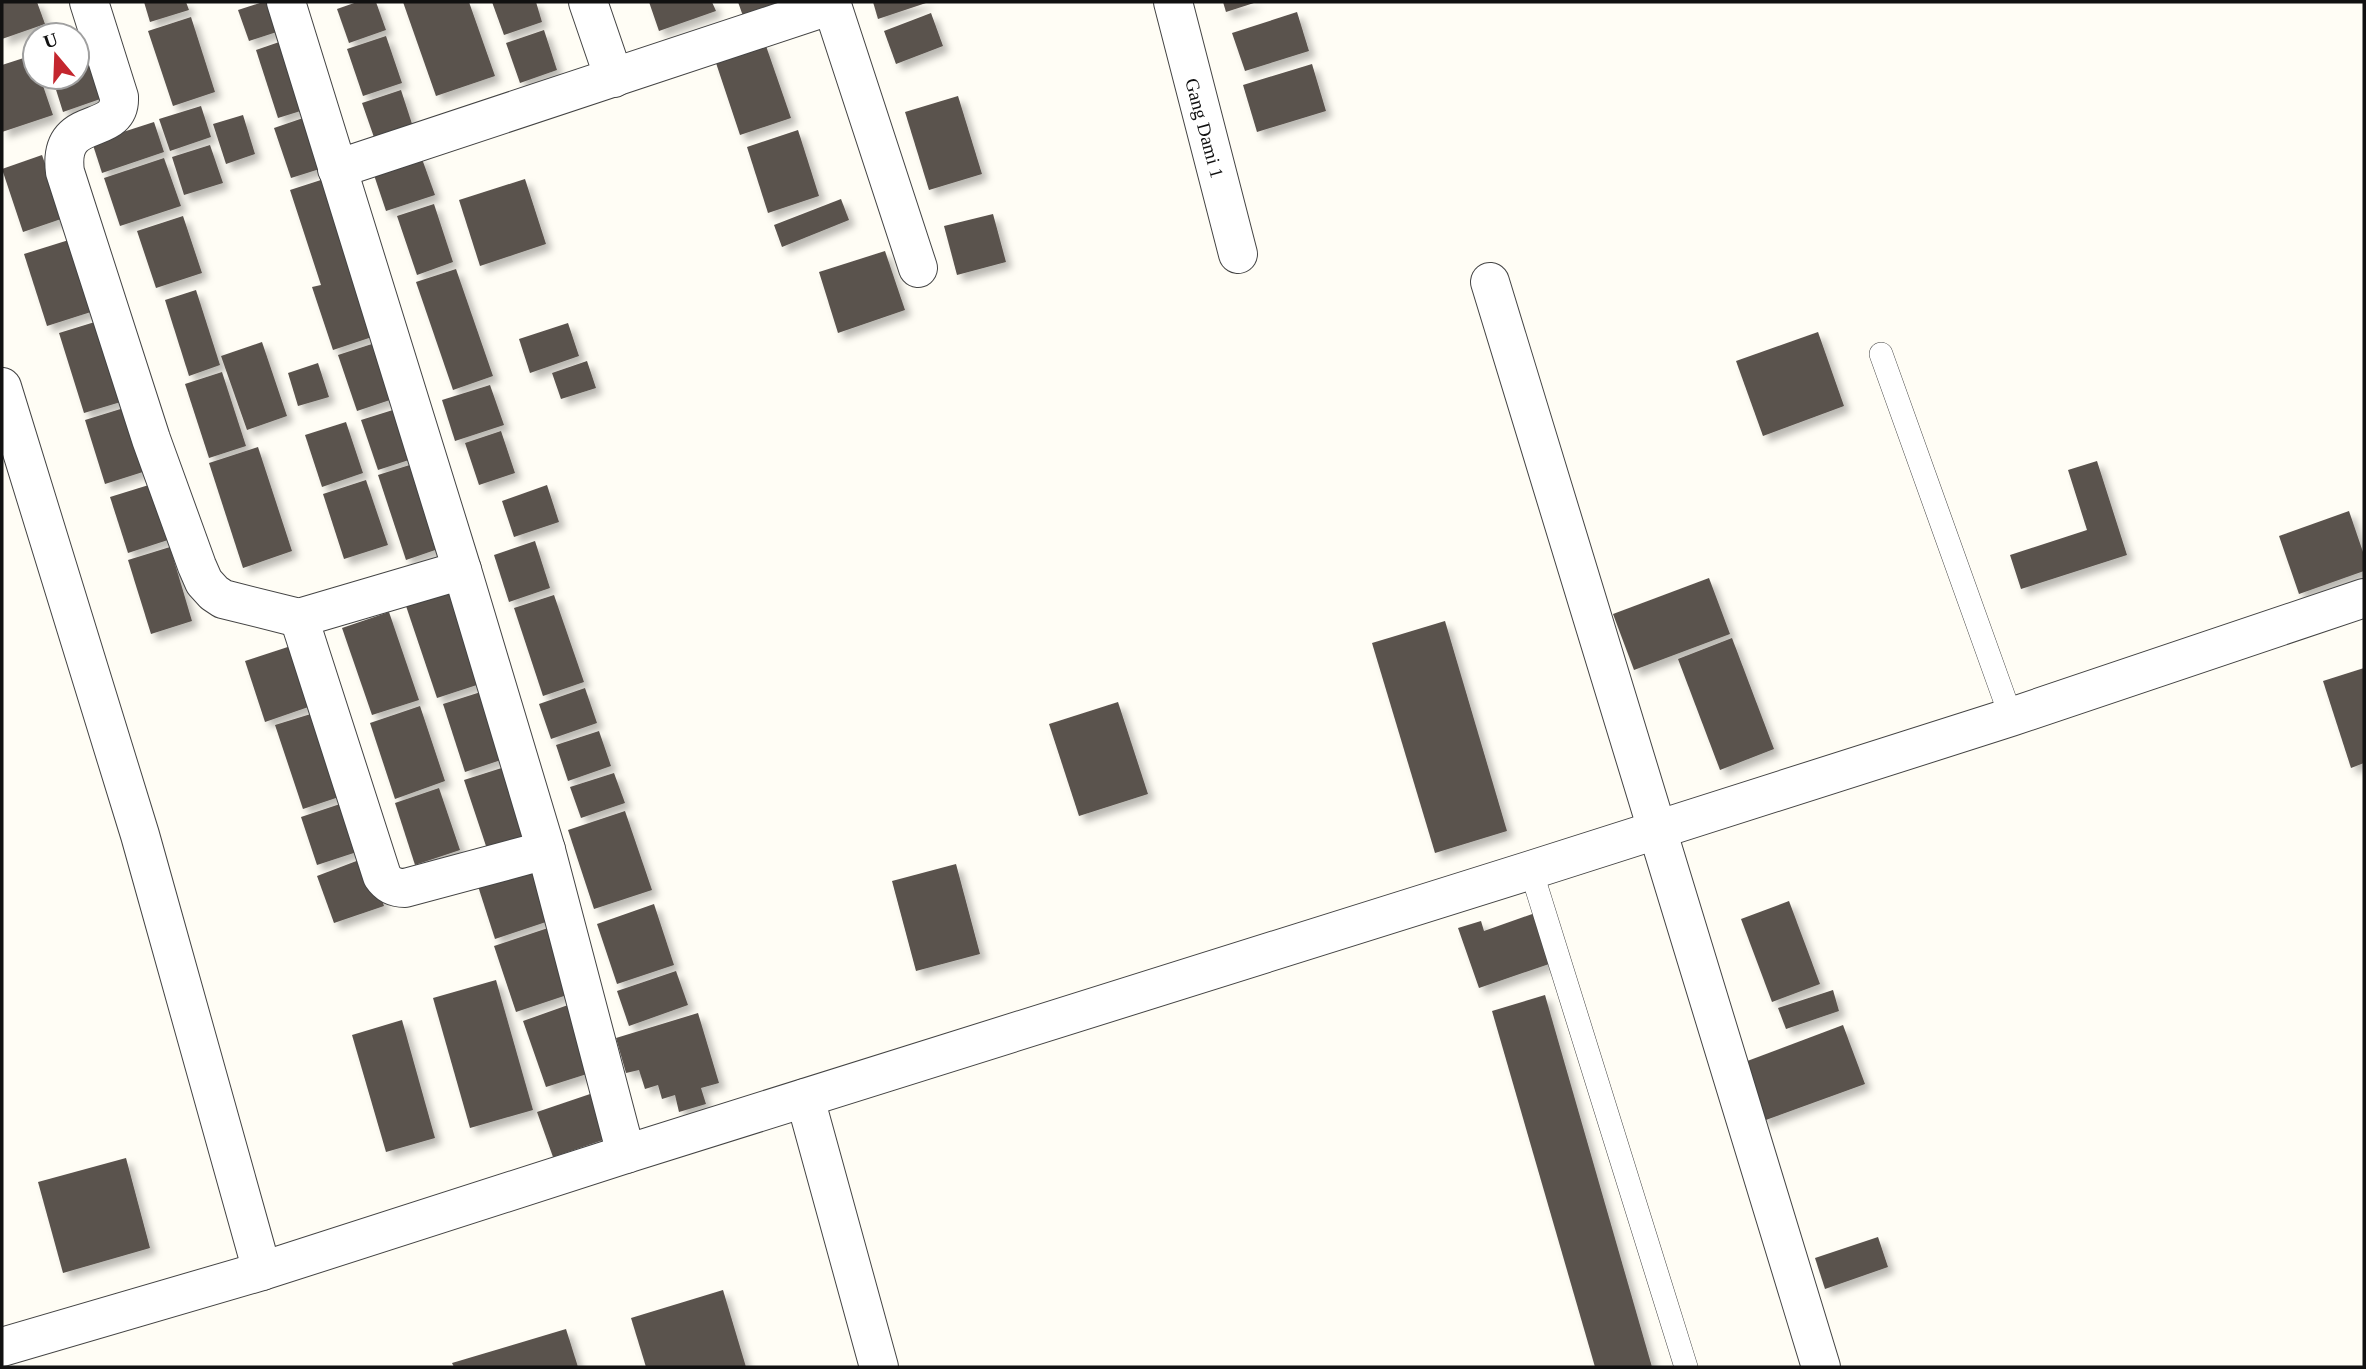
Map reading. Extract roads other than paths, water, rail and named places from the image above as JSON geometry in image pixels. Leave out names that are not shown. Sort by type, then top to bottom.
[{"type":"street","points":[[89,2],[120,107],[108,120],[76,133],[65,151],[65,172],[151,439],[204,582],[223,599],[299,618],[462,570]]},
{"type":"street","points":[[286,2],[546,850],[625,1154]]},
{"type":"street","points":[[588,2],[614,78]]},
{"type":"street","name":"Gang Dami 1","points":[[1172,2],[1238,254]]},
{"type":"street","points":[[337,169],[832,3],[918,268]]},
{"type":"street","points":[[1489,282],[1821,1367]]},
{"type":"street","points":[[2,387],[140,835],[262,1271]]},
{"type":"street","points":[[2,1347],[262,1271],[625,1154],[1531,870],[2011,717],[2364,598]]},
{"type":"street","points":[[299,618],[382,876],[387,883],[397,888],[405,888],[546,850]]},
{"type":"street","points":[[805,1098],[879,1367]]},
{"type":"lane","points":[[1881,354],[2011,717]]},
{"type":"lane","points":[[1531,870],[1686,1367]]}]
